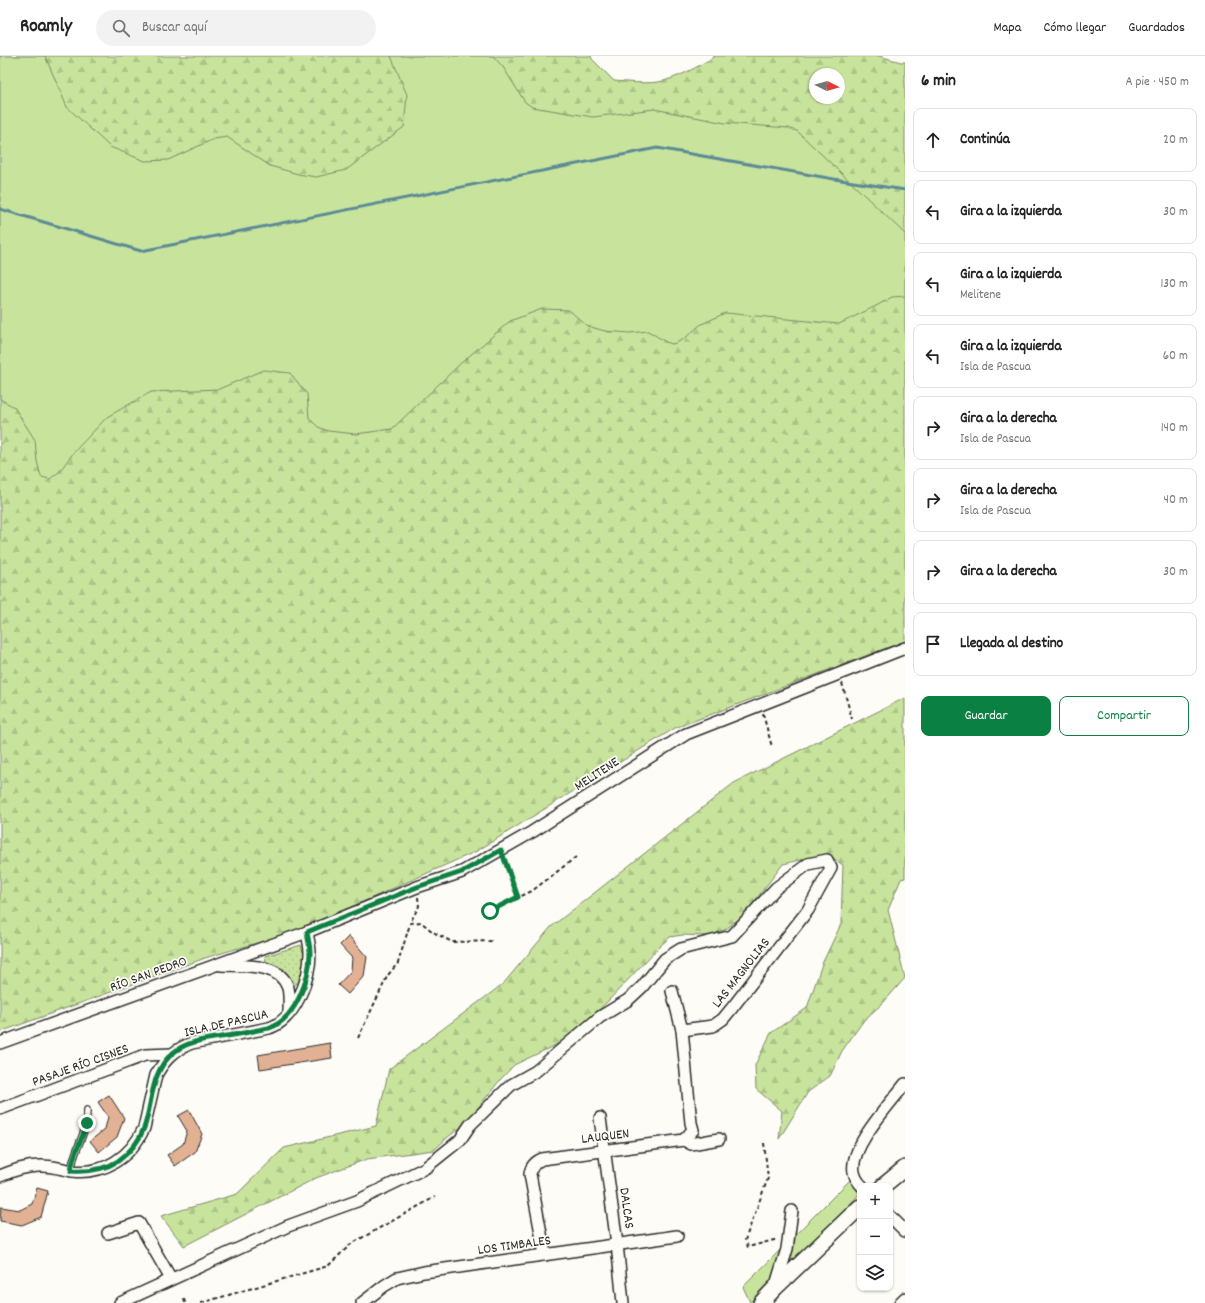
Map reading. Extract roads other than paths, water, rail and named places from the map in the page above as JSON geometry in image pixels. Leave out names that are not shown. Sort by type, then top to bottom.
[{"type":"street","name":"MELITENE","points":[[307,932],[417,887],[462,872],[532,832],[686,734],[905,648]]},
{"type":"street","name":"LAS MAGNOLIAS","points":[[171,1279],[288,1226],[357,1201],[425,1168],[460,1140],[470,1125],[511,1085],[536,1071],[600,1017],[628,1000],[642,987],[665,959],[681,949],[732,936],[776,888],[808,864],[827,860],[831,868],[808,910],[723,1019],[713,1026],[682,1030]]},
{"type":"street","name":"RÍO SAN PEDRO","points":[[0,1043],[307,932]]},
{"type":"street","name":"ISLA DE PASCUA","points":[[0,1176],[22,1168],[40,1166],[55,1167],[71,1171],[89,1171],[107,1167],[122,1158],[135,1145],[144,1128],[156,1075],[160,1067],[172,1054],[183,1046],[192,1043],[275,1026],[285,1019],[298,1000],[309,971],[310,952],[307,932]]},
{"type":"street","points":[[215,965],[258,967],[272,970],[281,976],[288,987],[289,1013]]},
{"type":"street","points":[[672,991],[682,1030],[691,1123],[693,1130],[684,1140]]},
{"type":"street","name":"PASAJE RÍO CISNES","points":[[0,1109],[146,1055],[172,1054]]},
{"type":"street","points":[[860,1183],[854,1172],[855,1159],[864,1138],[905,1084]]},
{"type":"street","name":"DALCAS","points":[[600,1118],[617,1244],[623,1303]]},
{"type":"street","name":"LAUQUEN","points":[[546,1255],[530,1174],[533,1166],[537,1162],[542,1159],[604,1150],[684,1140],[691,1144],[719,1139]]},
{"type":"street","points":[[887,1183],[905,1168]]},
{"type":"street","points":[[775,1288],[787,1249],[792,1210]]},
{"type":"street","points":[[761,1303],[857,1210]]},
{"type":"street","points":[[893,1219],[905,1231]]},
{"type":"street","points":[[108,1233],[139,1223],[171,1279],[120,1303]]},
{"type":"street","name":"LOS TIMBALES","points":[[362,1303],[397,1278],[424,1272],[677,1236]]},
{"type":"street","points":[[900,1303],[905,1298]]},
{"type":"lane","points":[[71,1171],[75,1152],[85,1130],[87,1110]]},
{"type":"waterway","points":[[0,209],[141,251],[657,148],[905,190]]}]
